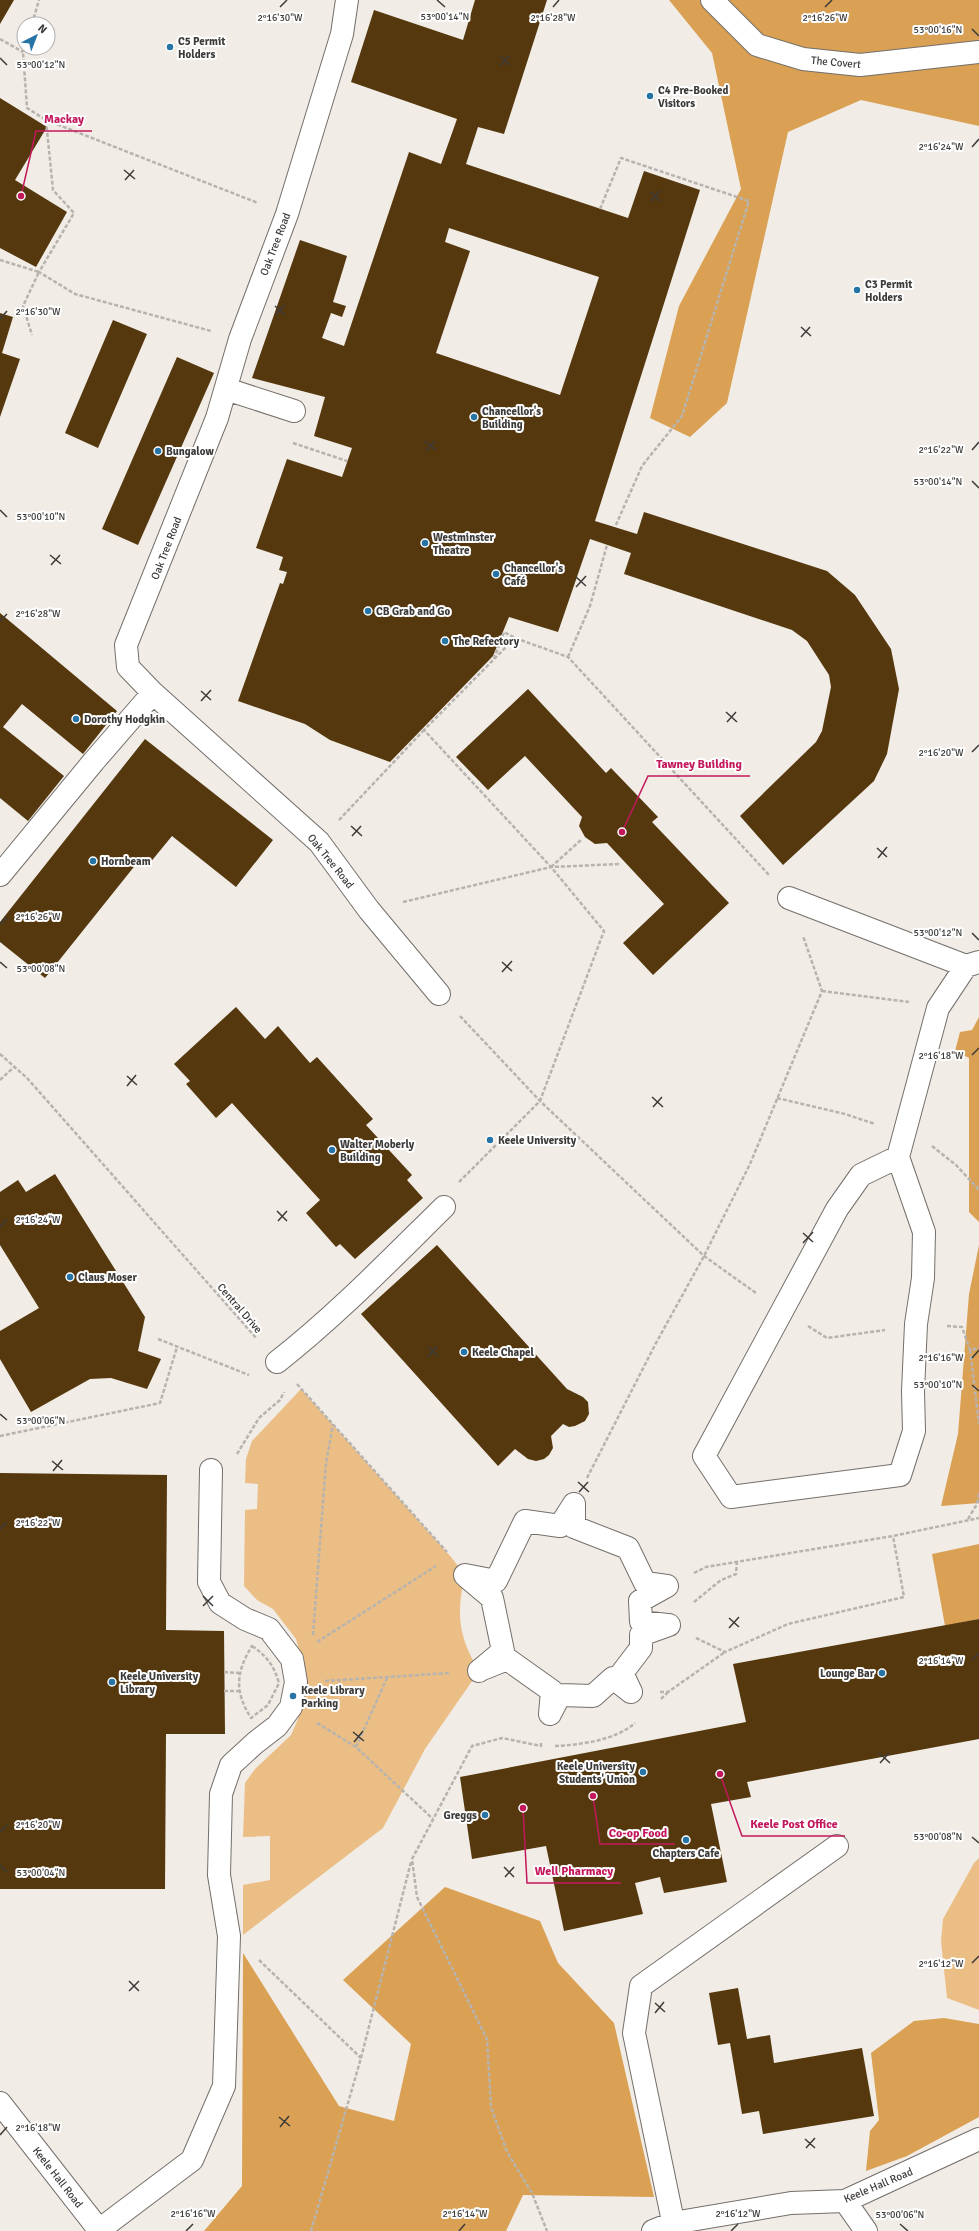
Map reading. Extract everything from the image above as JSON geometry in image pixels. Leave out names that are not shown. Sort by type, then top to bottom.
[{"type":"street","name":"Oak Tree Road","points":[[346,0],[342,34],[287,214],[240,339],[226,389],[211,432],[126,645],[128,667],[153,693],[318,842],[369,910],[439,994]]},
{"type":"street","name":"The Covert","points":[[712,0],[757,45],[803,59],[860,65],[979,52]]},
{"type":"street","points":[[226,389],[294,411]]},
{"type":"street","points":[[0,875],[94,761],[153,693]]},
{"type":"street","points":[[789,898],[972,964],[938,1008],[898,1157],[924,1232],[923,1278],[916,1324],[913,1391],[914,1431],[900,1475],[731,1497],[704,1456],[781,1310],[837,1209],[861,1174],[898,1157]]},
{"type":"street","points":[[277,1362],[304,1341],[360,1290],[444,1207]]},
{"type":"street","points":[[100,2230],[192,2160],[224,2086],[229,1936],[219,1874],[221,1794],[231,1765],[254,1742],[277,1726],[291,1707],[288,1683],[292,1659],[269,1629],[245,1619],[220,1603],[209,1582],[211,1470]]},
{"type":"street","points":[[465,1575],[496,1581],[525,1521],[560,1526],[574,1504]]},
{"type":"street","points":[[574,1504],[574,1527],[628,1548],[644,1583],[667,1586]]},
{"type":"street","points":[[465,1575],[492,1598],[503,1651],[479,1671]]},
{"type":"street","points":[[631,1692],[622,1673],[641,1648],[641,1635],[669,1625],[641,1622],[640,1601],[667,1586]]},
{"type":"street","points":[[479,1671],[507,1659],[552,1691],[550,1714]]},
{"type":"street","points":[[550,1714],[560,1694],[593,1696],[613,1678],[631,1692]]},
{"type":"street","points":[[674,2227],[634,2033],[641,1986],[837,1846]]},
{"type":"street","name":"Keele Hall Road","points":[[0,2103],[100,2230]]},
{"type":"street","name":"Keele Hall Road","points":[[653,2231],[791,2203],[845,2201],[979,2139]]},
{"type":"street","points":[[845,2201],[866,2231]]},
{"type":"path","points":[[34,16],[39,0]]},
{"type":"path","points":[[0,39],[16,48]]},
{"type":"path","points":[[23,56],[27,108],[46,120],[287,214]]},
{"type":"path","points":[[32,335],[23,306],[39,272],[74,213],[53,190],[46,120]]},
{"type":"path","points":[[600,209],[621,158],[749,201],[682,416],[642,466],[615,527]]},
{"type":"path","points":[[0,260],[39,272],[75,294],[240,339]]},
{"type":"path","points":[[290,442],[347,461]]},
{"type":"path","points":[[568,657],[590,606],[607,545]]},
{"type":"path","points":[[493,661],[504,632],[515,638],[568,657],[789,898],[822,991],[750,1164],[704,1256],[656,1343],[574,1504]]},
{"type":"path","points":[[318,842],[424,730],[515,638]]},
{"type":"path","points":[[424,730],[551,867],[604,931],[540,1102],[445,1197],[444,1207]]},
{"type":"path","points":[[551,867],[581,840]]},
{"type":"path","points":[[369,910],[551,867],[621,864]]},
{"type":"path","points":[[822,991],[914,1003]]},
{"type":"path","points":[[439,994],[540,1102],[704,1256],[781,1310],[828,1338],[916,1324],[962,1328],[970,1350],[978,1396],[979,1424]]},
{"type":"path","name":"Central Drive","points":[[0,1054],[27,1078],[451,1557],[465,1575]]},
{"type":"path","points":[[0,1080],[14,1067]]},
{"type":"path","points":[[777,1098],[845,1114],[880,1125]]},
{"type":"path","points":[[928,1143],[956,1165],[979,1190]]},
{"type":"path","points":[[158,1340],[256,1378]]},
{"type":"path","points":[[0,1436],[160,1403],[177,1347]]},
{"type":"path","points":[[970,1350],[979,1348]]},
{"type":"path","points":[[211,1470],[236,1454],[259,1418],[280,1400],[285,1389],[294,1381]]},
{"type":"path","points":[[333,1424],[326,1462],[312,1646],[451,1557]]},
{"type":"path","points":[[968,1519],[977,1504],[979,1493]]},
{"type":"path","points":[[667,1586],[706,1567],[938,1528],[968,1519],[979,1518]]},
{"type":"path","points":[[657,1702],[668,1692],[725,1652],[788,1624],[904,1597],[893,1536]]},
{"type":"path","points":[[691,1605],[717,1583],[736,1574],[737,1561]]},
{"type":"path","points":[[692,1636],[725,1652]]},
{"type":"path","points":[[288,1683],[387,1678],[479,1671]]},
{"type":"path","points":[[224,1672],[239,1673],[239,1691],[224,1691]]},
{"type":"path","points":[[356,1747],[387,1678]]},
{"type":"path","points":[[631,1692],[668,1692]]},
{"type":"path","points":[[291,1707],[356,1747],[433,1819]]},
{"type":"path","points":[[541,1746],[550,1714]]},
{"type":"path","points":[[311,2231],[361,2058],[412,1859],[472,1746],[502,1738],[541,1746],[582,1745],[628,1729],[639,1718]]},
{"type":"path","points":[[412,1859],[417,1897],[487,2039],[491,2107],[507,2152],[532,2193],[547,2231]]},
{"type":"path","points":[[229,1936],[243,1944],[361,2058]]},
{"type":"shaded area","points":[[669,0],[979,0],[979,126],[861,100],[788,132],[727,403],[690,437],[650,418],[679,306],[741,189],[712,53]]},
{"type":"shaded area","points":[[979,1017],[979,1222],[969,1212],[969,1058],[955,1051],[960,1032],[972,1030]]},
{"type":"shaded area","points":[[979,1245],[979,1503],[941,1506],[958,1434],[969,1294]]},
{"type":"shaded area","points":[[301,1389],[451,1557],[465,1575],[460,1602],[461,1624],[467,1647],[479,1671],[425,1749],[383,1828],[243,1935],[243,1885],[270,1880],[270,1836],[243,1837],[245,1783],[255,1769],[291,1735],[298,1719],[302,1700],[303,1664],[296,1639],[273,1609],[257,1600],[244,1586],[245,1510],[257,1509],[258,1484],[245,1483],[246,1459],[252,1441]]},
{"type":"shaded area","points":[[979,1544],[979,1619],[945,1626],[932,1554]]},
{"type":"shaded area","points":[[979,1858],[979,2010],[947,1998],[941,1941],[943,1919],[974,1863]]},
{"type":"shaded area","points":[[445,1887],[540,1921],[558,1963],[614,2023],[654,2197],[523,2195],[506,2231],[204,2231],[242,2186],[243,1953],[339,2106],[394,2121],[411,2044],[343,1980]]},
{"type":"shaded area","points":[[944,2018],[979,2024],[979,2117],[907,2156],[866,2171],[870,2131],[879,2120],[871,2053],[914,2021]]},
{"type":"building","points":[[0,0],[14,0],[0,24]]},
{"type":"building","name":"Chancellor's Building","points":[[475,0],[547,0],[504,134],[478,127],[466,164],[628,218],[644,171],[700,190],[595,521],[637,534],[644,512],[827,571],[855,595],[891,649],[899,689],[887,754],[874,781],[783,865],[740,816],[816,742],[822,731],[831,687],[829,675],[807,641],[792,630],[624,574],[631,553],[590,539],[558,632],[509,617],[493,656],[390,762],[330,740],[305,724],[238,701],[280,583],[283,584],[287,572],[279,570],[283,557],[256,548],[287,459],[342,477],[352,448],[314,436],[325,397],[252,378],[300,240],[347,256],[333,302],[346,306],[342,317],[331,313],[322,338],[344,346],[409,152],[441,164],[457,119],[351,82],[374,10],[463,40]],"holes":[[[449,228],[599,277],[560,395],[436,353],[470,251],[445,242]]]},
{"type":"building","points":[[0,98],[47,127],[15,180],[67,212],[36,267],[0,248]]},
{"type":"building","points":[[0,313],[13,317],[2,353],[20,359],[0,417]]},
{"type":"building","points":[[113,320],[147,334],[98,448],[65,433]]},
{"type":"building","name":"Bungalow","points":[[177,357],[214,373],[138,545],[102,529]]},
{"type":"building","name":"Dorothy Hodgkin","points":[[0,613],[117,711],[83,754],[22,704],[3,727],[64,776],[28,821],[0,798]]},
{"type":"building","points":[[528,689],[606,773],[611,768],[658,817],[652,822],[729,903],[653,975],[623,943],[664,904],[607,843],[595,844],[585,837],[579,826],[582,817],[525,756],[488,790],[456,757]]},
{"type":"building","name":"Hornbeam","points":[[145,739],[273,840],[236,887],[172,836],[149,864],[141,858],[45,978],[0,942],[0,922]]},
{"type":"building","name":"Walter Moberly Building","points":[[236,1007],[265,1039],[278,1026],[310,1063],[317,1057],[373,1119],[366,1125],[412,1175],[407,1180],[423,1198],[355,1259],[340,1244],[336,1247],[306,1213],[320,1200],[232,1103],[216,1118],[186,1084],[190,1081],[174,1064]]},
{"type":"building","name":"Claus Moser","points":[[55,1174],[145,1317],[138,1351],[161,1359],[147,1389],[111,1378],[90,1379],[31,1412],[0,1359],[0,1331],[39,1308],[0,1245],[0,1192],[18,1180],[26,1192]]},
{"type":"building","name":"Keele Chapel","points":[[437,1245],[567,1389],[583,1397],[588,1402],[589,1414],[585,1421],[569,1427],[563,1424],[551,1436],[553,1448],[549,1455],[544,1459],[536,1461],[528,1459],[515,1449],[498,1466],[361,1314]]},
{"type":"building","name":"Keele University Library","points":[[0,1473],[167,1475],[166,1630],[224,1631],[225,1734],[166,1734],[165,1889],[0,1889]]},
{"type":"building","name":"Keele University Students' Union","points":[[979,1619],[979,1739],[747,1782],[751,1797],[711,1804],[727,1882],[664,1893],[660,1877],[635,1883],[643,1914],[564,1931],[546,1846],[472,1859],[460,1777],[746,1722],[733,1664]]},
{"type":"building","points":[[738,1988],[747,2039],[770,2035],[774,2063],[862,2048],[874,2116],[763,2134],[759,2111],[742,2114],[730,2043],[718,2045],[709,1993]]},
{"type":"place","name":"C5 Permit Holders","points":[[170,47]]},
{"type":"place","name":"C4 Pre-Booked Visitors","points":[[650,96]]},
{"type":"place","name":"Mackay","points":[[21,196]]},
{"type":"place","name":"C3 Permit Holders","points":[[857,290]]},
{"type":"place","name":"Chancellor's Building","points":[[474,417]]},
{"type":"place","name":"Bungalow","points":[[158,451]]},
{"type":"place","name":"Westminster Theatre","points":[[425,543]]},
{"type":"place","name":"Chancellor's Café","points":[[496,574]]},
{"type":"place","name":"CB Grab and Go","points":[[368,611]]},
{"type":"place","name":"The Refectory","points":[[445,641]]},
{"type":"place","name":"Dorothy Hodgkin","points":[[76,719]]},
{"type":"place","name":"Tawney Building","points":[[622,832]]},
{"type":"place","name":"Hornbeam","points":[[93,861]]},
{"type":"place","name":"Keele University","points":[[490,1140]]},
{"type":"place","name":"Walter Moberly Building","points":[[332,1150]]},
{"type":"place","name":"Claus Moser","points":[[70,1277]]},
{"type":"place","name":"Keele Chapel","points":[[464,1352]]},
{"type":"place","name":"Lounge Bar","points":[[882,1673]]},
{"type":"place","name":"Keele University Library","points":[[112,1682]]},
{"type":"place","name":"Keele Library Parking","points":[[293,1696]]},
{"type":"place","name":"Keele University Students' Union","points":[[643,1772]]},
{"type":"place","name":"Keele Post Office","points":[[720,1774]]},
{"type":"place","name":"Co-op Food","points":[[593,1796]]},
{"type":"place","name":"Well Pharmacy","points":[[523,1808]]},
{"type":"place","name":"Greggs","points":[[485,1815]]},
{"type":"place","name":"Chapters Cafe","points":[[686,1840]]}]
